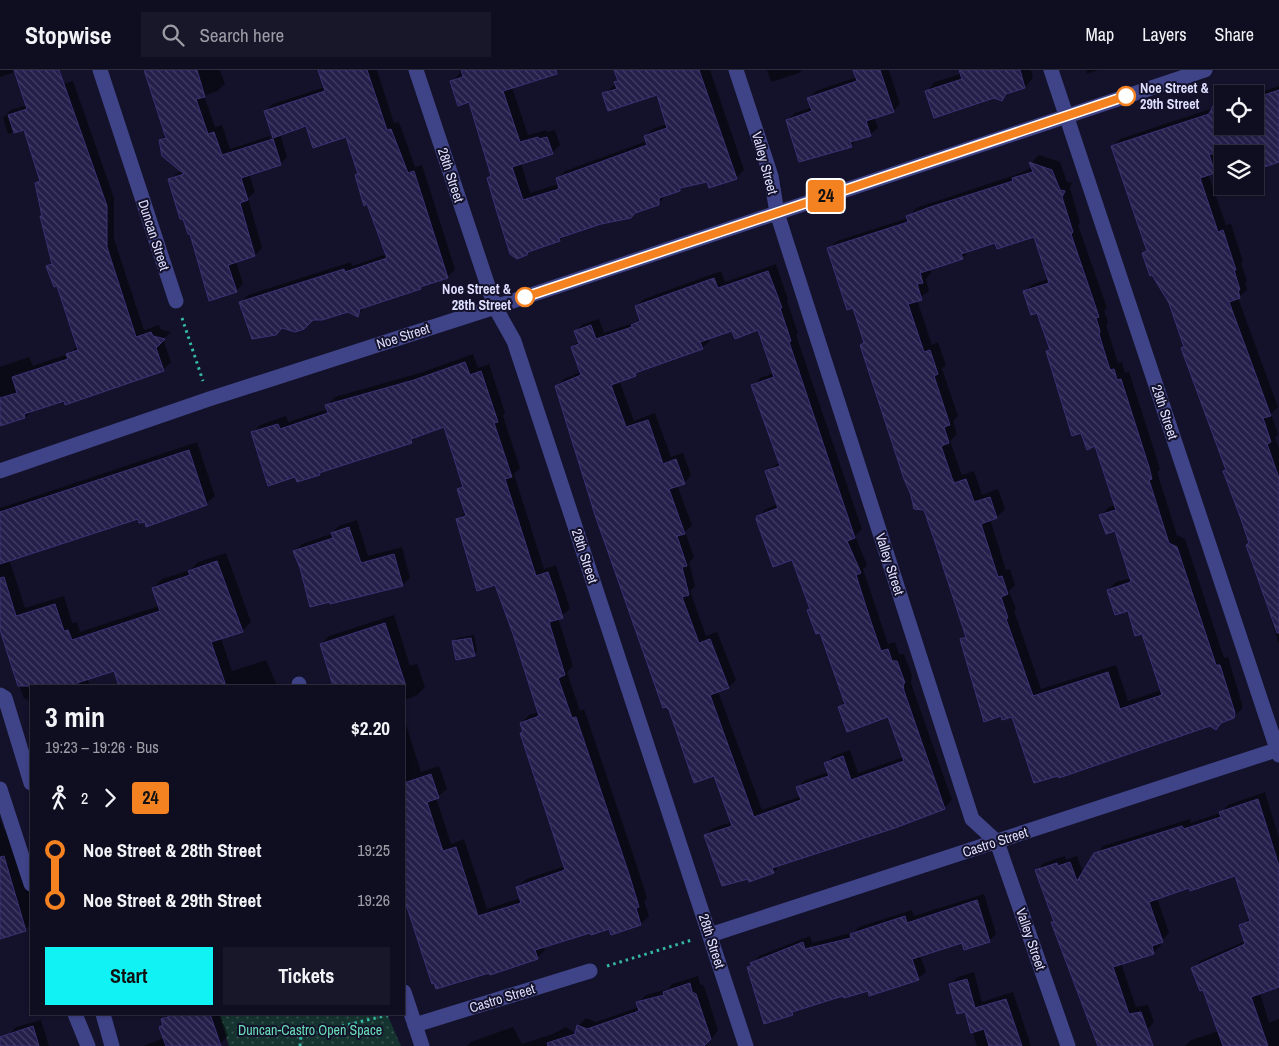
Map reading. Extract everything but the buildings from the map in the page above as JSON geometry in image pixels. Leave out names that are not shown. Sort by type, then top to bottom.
[{"type":"street","name":"Duncan Street","points":[[100,70],[176,301]]},
{"type":"street","name":"28th Street","points":[[416,70],[495,307],[514,341],[746,1046]]},
{"type":"street","name":"Valley Street","points":[[736,70],[771,176],[777,213],[972,819],[998,842],[1068,1046]]},
{"type":"street","name":"29th Street","points":[[1052,70],[1278,750]]},
{"type":"street","name":"Noe Street","points":[[0,471],[209,399],[495,307],[1205,70]]},
{"type":"street","points":[[0,695],[5,698],[30,780]]},
{"type":"street","name":"Castro Street","points":[[710,934],[1278,750]]},
{"type":"street","points":[[0,789],[25,841],[30,877]]},
{"type":"street","name":"Castro Street","points":[[415,1025],[590,971]]},
{"type":"street","points":[[405,995],[422,1046]]},
{"type":"street","points":[[76,1015],[88,1046]]},
{"type":"street","points":[[103,1015],[112,1046]]},
{"type":"path","points":[[176,301],[209,399]]},
{"type":"path","points":[[590,971],[710,934]]},
{"type":"path","points":[[300,1046],[301,1036],[389,1015]]},
{"type":"green space","name":"Duncan-Castro Open Space","points":[[219,1015],[387,1015],[401,1046],[229,1046]]},
{"type":"bus line","name":"24","points":[[525,297],[1126,96]]},
{"type":"place","name":"Noe Street & 29th Street","points":[[1126,96]]},
{"type":"place","name":"Noe Street & 28th Street","points":[[525,297]]}]
